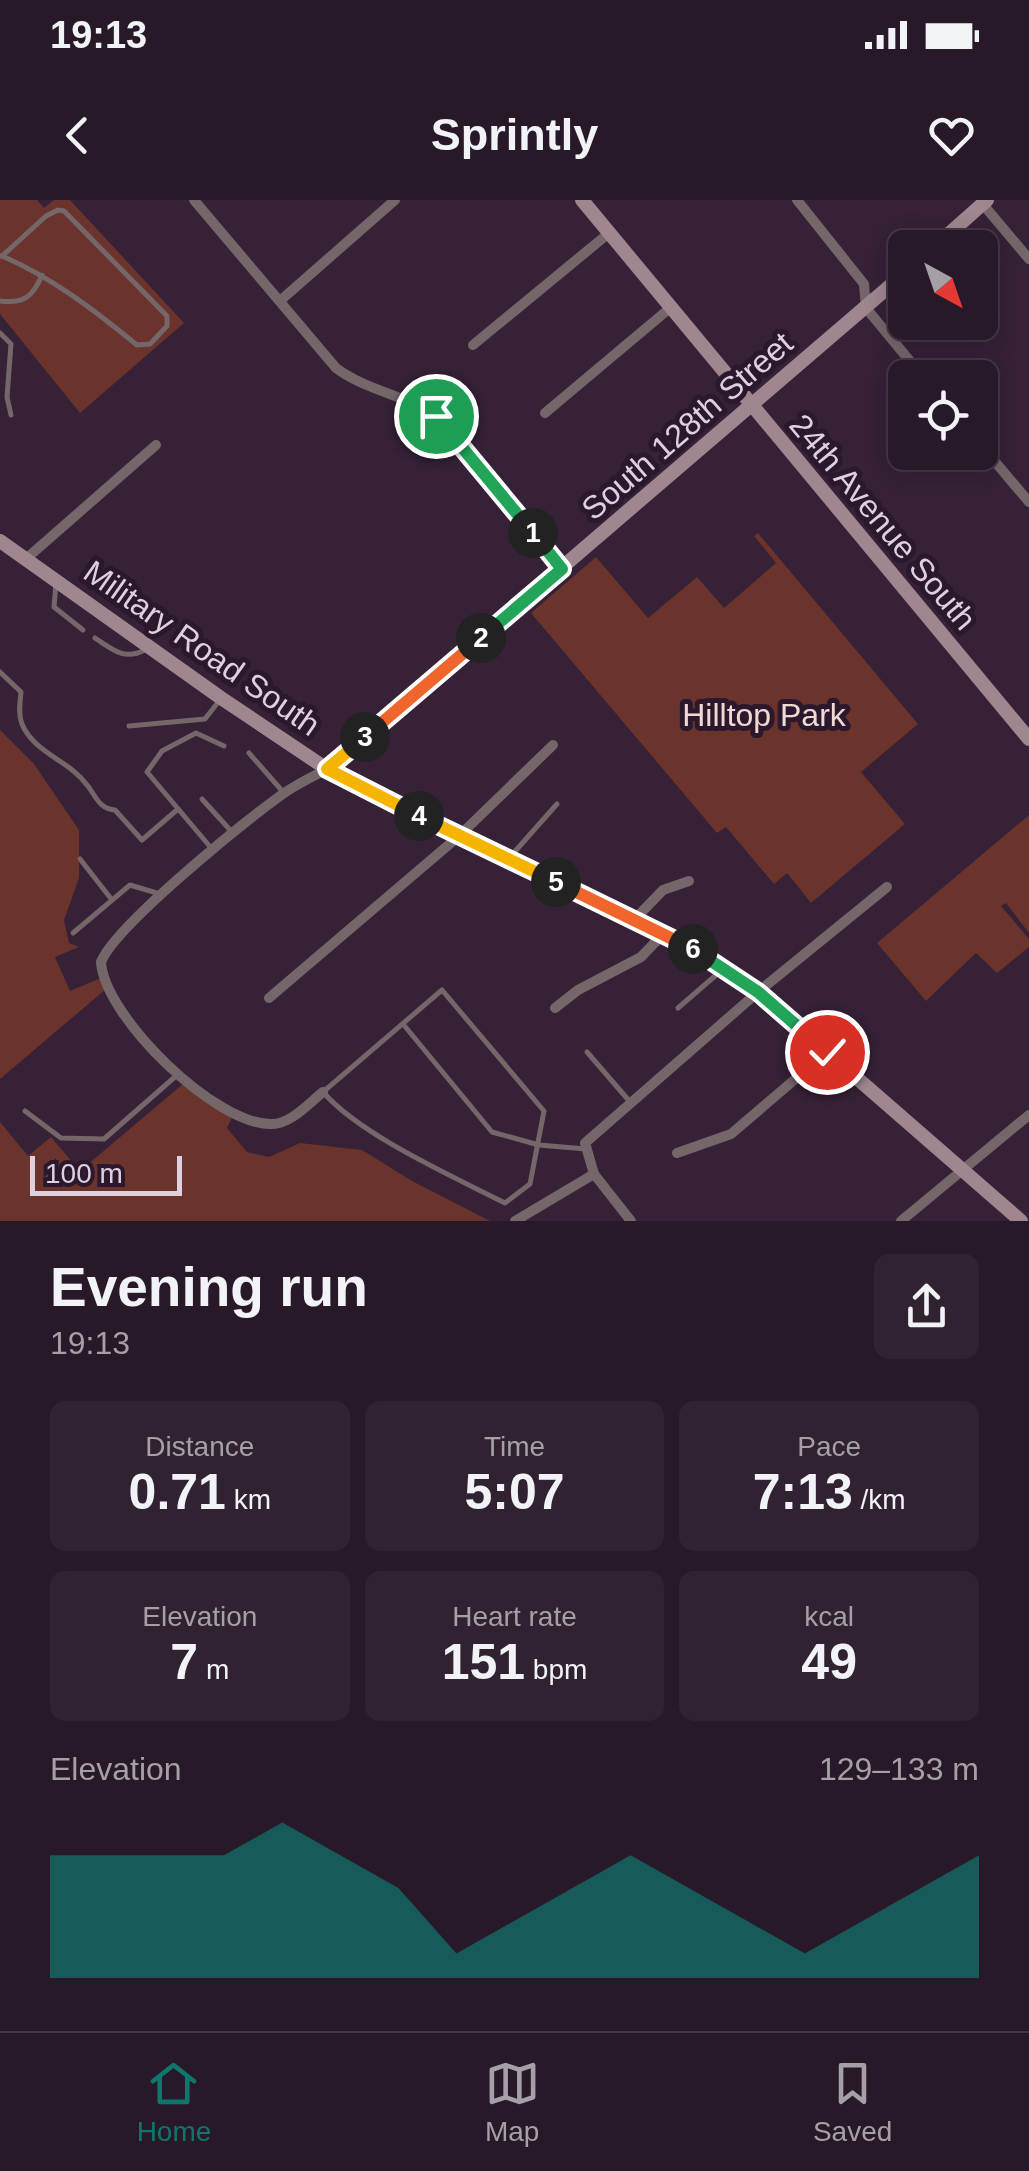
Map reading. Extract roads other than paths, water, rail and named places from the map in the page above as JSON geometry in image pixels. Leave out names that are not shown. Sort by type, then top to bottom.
[{"type":"street","points":[[194,200],[336,368],[436,416],[562,569]]},
{"type":"street","name":"24th Avenue South","points":[[582,200],[751,407],[1026,729]]},
{"type":"street","points":[[797,200],[864,284],[866,308],[909,360]]},
{"type":"street","points":[[281,300],[392,201]]},
{"type":"street","points":[[953,230],[983,201],[1029,258]]},
{"type":"street","points":[[473,345],[608,233]]},
{"type":"street","name":"South 128th Street","points":[[323,1092],[282,1122],[269,1124],[250,1120],[210,1099],[176,1076],[129,1021],[102,976],[106,952],[117,937],[233,834],[284,793],[327,769],[888,288]]},
{"type":"street","points":[[545,413],[670,308]]},
{"type":"street","points":[[27,558],[156,445]]},
{"type":"street","points":[[998,465],[1029,502]]},
{"type":"street","name":"Military Road South","points":[[4,550],[27,558],[327,769],[664,933],[725,967],[1020,1220]]},
{"type":"street","points":[[269,998],[459,836],[553,745]]},
{"type":"street","points":[[635,919],[663,890],[689,881]]},
{"type":"street","points":[[631,1221],[594,1174],[586,1146],[758,992],[887,886]]},
{"type":"street","points":[[554,1008],[578,990],[641,957],[664,933]]},
{"type":"street","points":[[678,1153],[730,1134],[827,1052]]},
{"type":"street","points":[[901,1221],[1029,1114]]},
{"type":"street","points":[[515,1221],[594,1174]]},
{"type":"lane","points":[[64,211],[167,316],[167,326],[158,338],[141,346],[54,281],[1,256],[46,216],[64,211]]},
{"type":"lane","points":[[0,300],[27,299],[42,275]]},
{"type":"lane","points":[[0,333],[11,344],[7,397],[11,415]]},
{"type":"lane","points":[[56,580],[54,606],[83,630]]},
{"type":"lane","points":[[94,638],[119,654],[132,657],[150,647]]},
{"type":"lane","points":[[0,672],[20,692],[20,720],[38,746],[86,782],[99,804],[116,810],[142,840],[178,809]]},
{"type":"lane","points":[[214,851],[148,772],[162,751],[196,733],[221,698]]},
{"type":"lane","points":[[129,726],[205,719]]},
{"type":"lane","points":[[196,733],[224,746]]},
{"type":"lane","points":[[249,753],[284,793]]},
{"type":"lane","points":[[202,799],[233,834]]},
{"type":"lane","points":[[508,860],[557,804]]},
{"type":"lane","points":[[80,859],[112,900]]},
{"type":"lane","points":[[74,933],[130,885],[163,895]]},
{"type":"lane","points":[[678,1008],[725,967]]},
{"type":"lane","points":[[442,990],[544,1112],[530,1184],[504,1203],[397,1146],[323,1092],[442,990]]},
{"type":"lane","points":[[403,1024],[492,1132],[539,1145],[586,1146]]},
{"type":"lane","points":[[588,1052],[630,1103]]},
{"type":"lane","points":[[24,1111],[61,1138],[104,1138],[176,1076]]},
{"type":"lane","points":[[1020,1220],[1029,1212]]},
{"type":"park label","name":"Hilltop Park","points":[[764,715]]}]
